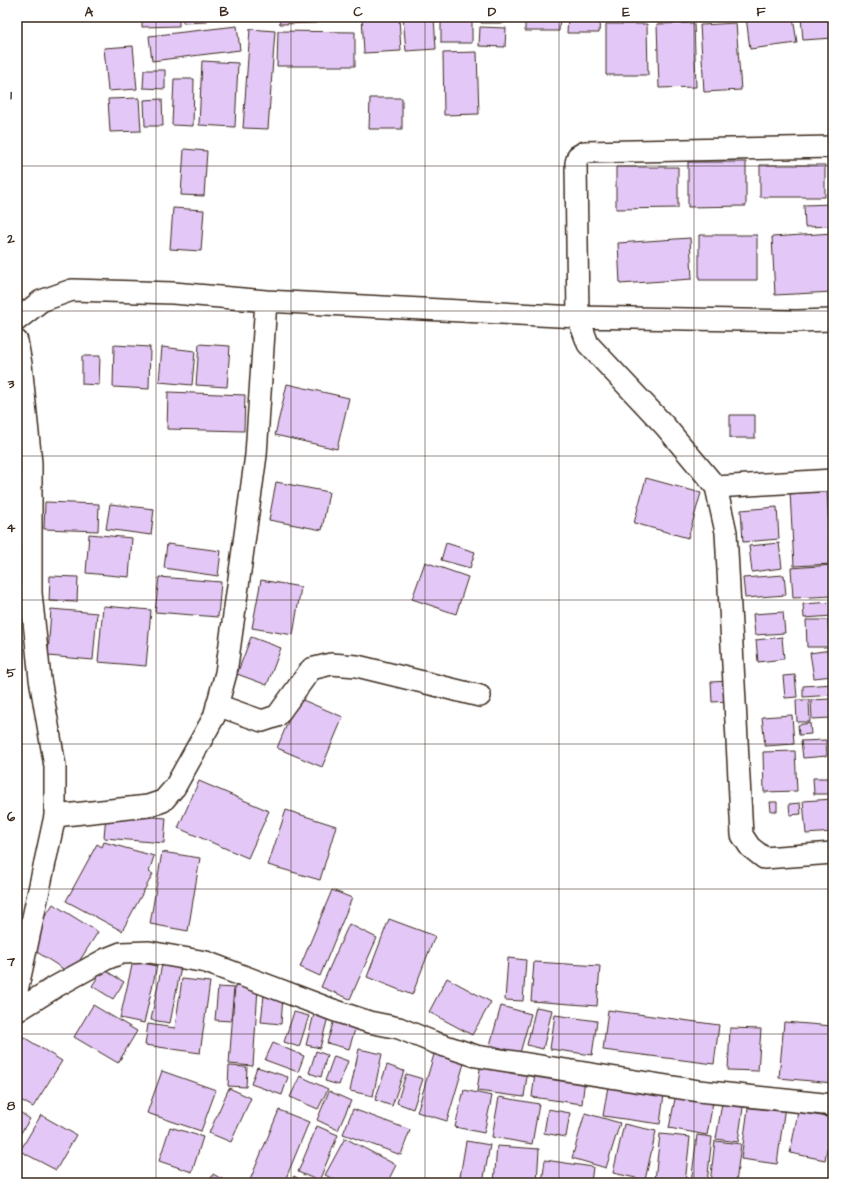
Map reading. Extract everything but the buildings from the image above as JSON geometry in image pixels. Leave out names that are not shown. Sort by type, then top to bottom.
[{"type":"street","points":[[833,147],[585,152],[578,156],[576,163],[578,317],[588,344],[665,426],[716,487],[726,532],[742,835],[750,847],[764,858],[833,853]]},
{"type":"street","points":[[17,320],[41,301],[72,290],[173,293],[266,301],[578,317],[796,321],[833,320]]},
{"type":"street","points":[[55,816],[148,806],[163,801],[175,787],[214,717],[226,673],[256,455],[266,301]]},
{"type":"street","points":[[17,341],[22,364],[31,463],[31,593],[40,679],[54,766],[55,816],[17,991]]},
{"type":"street","points":[[716,487],[833,480]]},
{"type":"street","points":[[217,705],[262,721],[277,716],[311,669],[331,664],[357,666],[480,696]]},
{"type":"street","points":[[17,1011],[55,987],[106,959],[121,953],[149,952],[206,962],[333,1010],[369,1022],[399,1028],[433,1042],[476,1056],[699,1090],[833,1105]]}]
